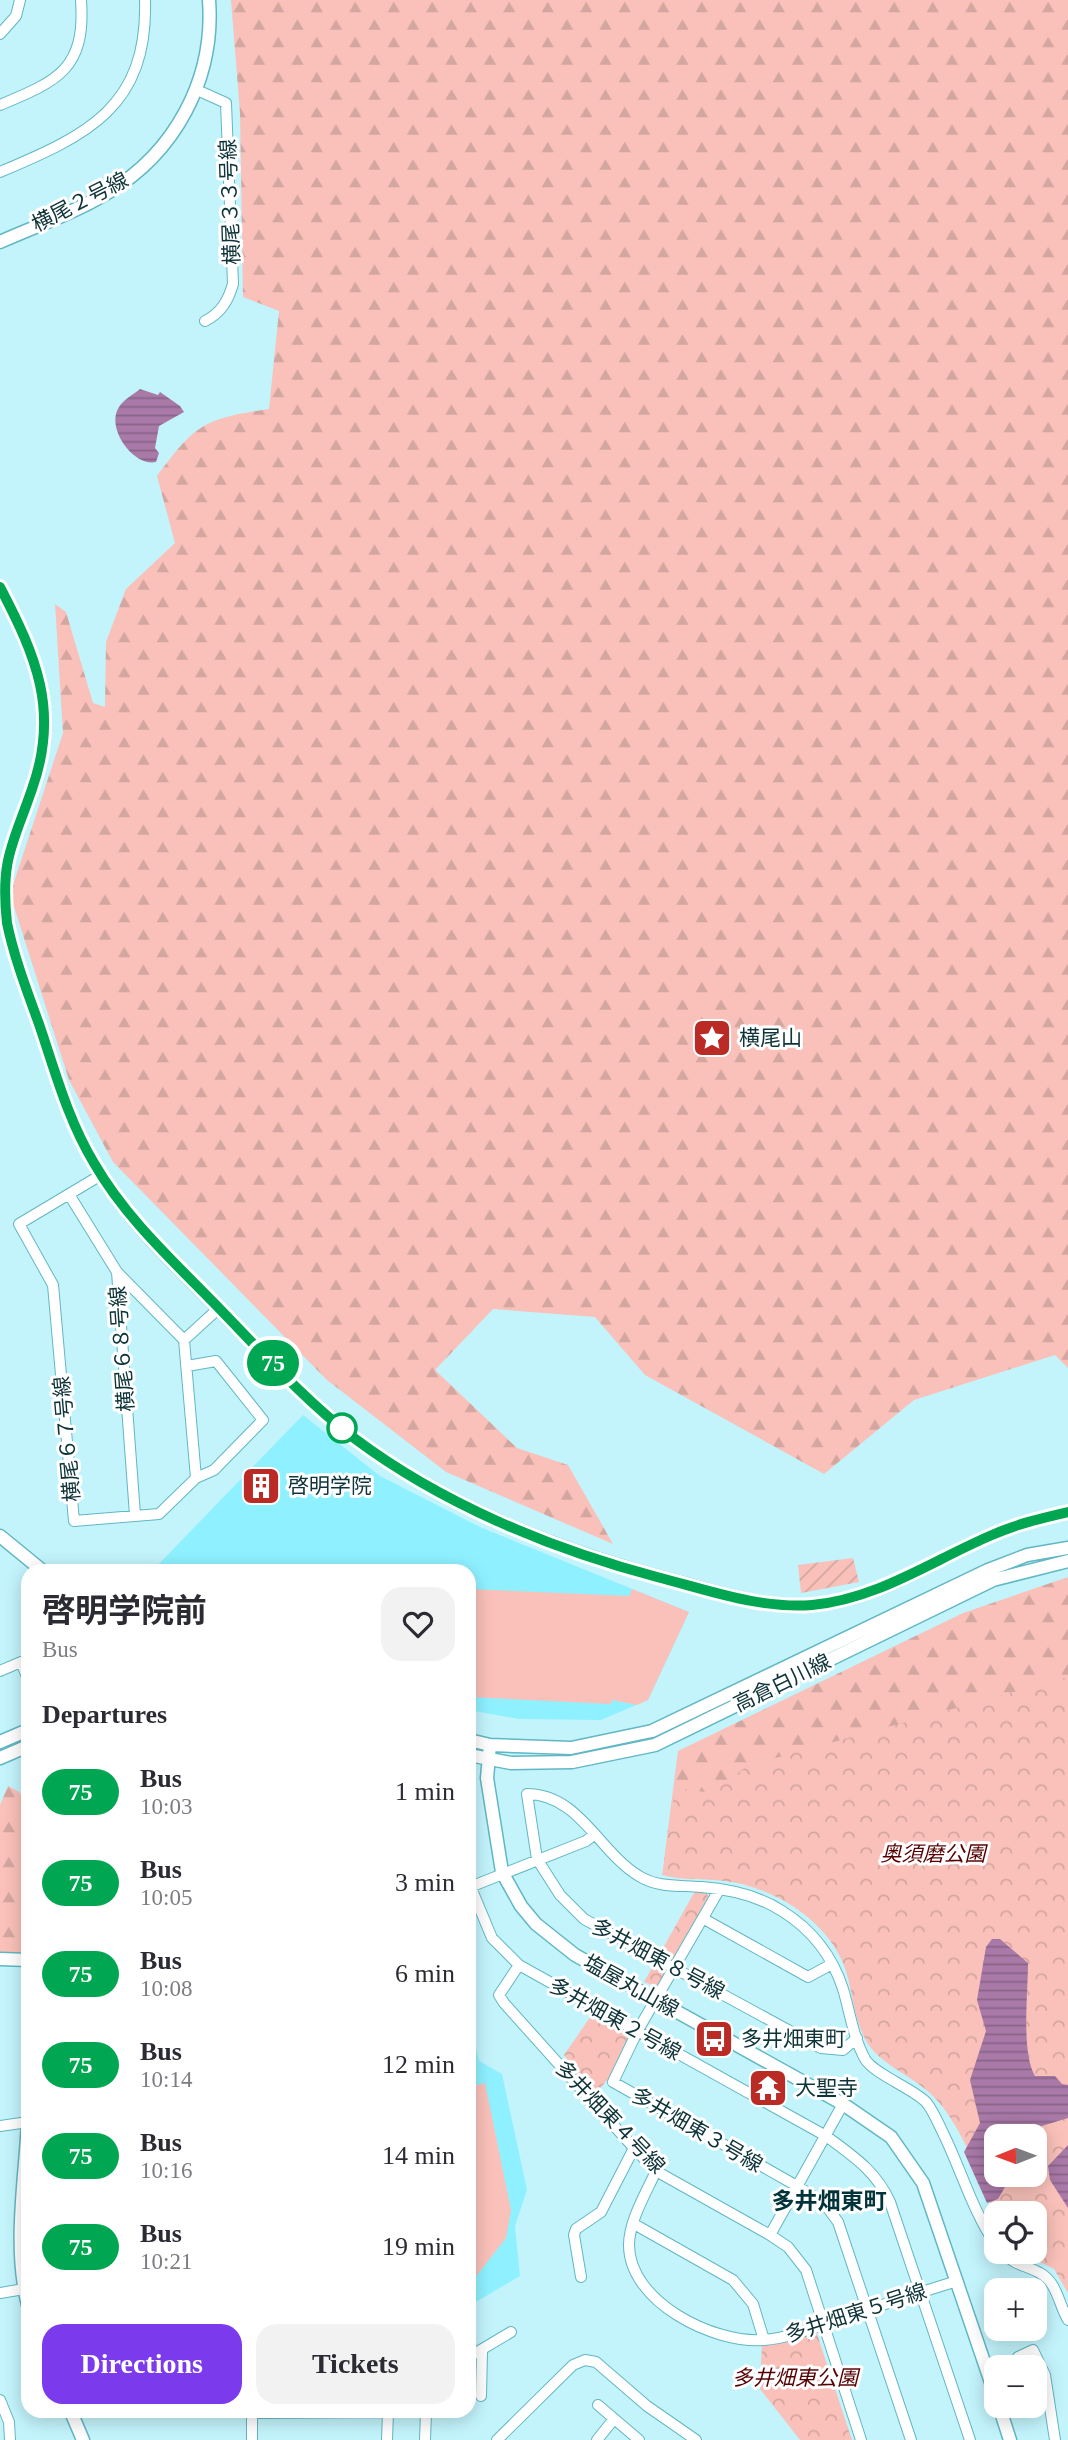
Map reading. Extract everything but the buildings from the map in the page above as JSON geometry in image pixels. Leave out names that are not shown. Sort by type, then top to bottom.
[{"type":"street","points":[[0,34],[16,16],[20,0]]},
{"type":"street","points":[[0,105],[49,83],[67,69],[74,57],[80,30],[81,0]]},
{"type":"street","points":[[0,172],[48,152],[107,113],[129,84],[139,61],[146,29],[145,0]]},
{"type":"street","name":"横尾２号線","points":[[0,242],[75,209],[132,176],[152,159],[169,137],[197,90],[209,35],[209,0]]},
{"type":"street","name":"横尾３３号線","points":[[197,90],[226,103],[233,284],[229,300],[216,315],[205,321]]},
{"type":"street","points":[[0,587],[34,657],[44,717],[40,765],[4,855],[0,895],[11,940],[66,1105],[101,1175],[138,1224],[314,1403],[395,1467],[489,1517],[617,1566],[735,1598],[790,1606],[849,1600],[1014,1526],[1068,1512]]},
{"type":"street","name":"横尾６７号線","points":[[101,1175],[70,1196],[19,1224],[52,1285],[74,1521],[159,1514],[195,1478],[214,1469],[263,1420],[216,1361],[187,1366]]},
{"type":"street","name":"横尾６８号線","points":[[70,1196],[117,1272],[135,1516]]},
{"type":"street","points":[[117,1272],[184,1340],[195,1478]]},
{"type":"street","points":[[184,1340],[219,1308]]},
{"type":"street","points":[[0,1536],[34,1564]]},
{"type":"street","name":"高倉白川線","points":[[489,1745],[571,1748],[652,1731],[988,1570],[1027,1555],[1068,1548]]},
{"type":"street","name":"高倉白川線","points":[[487,1759],[511,1763],[572,1762],[655,1745],[993,1580],[1068,1561]]},
{"type":"street","points":[[0,1671],[21,1663]]},
{"type":"street","points":[[0,1742],[21,1733]]},
{"type":"street","points":[[476,1742],[489,1745]]},
{"type":"street","name":"塩屋丸山線","points":[[489,1745],[487,1759],[502,1872],[522,1906],[553,1940],[843,2104],[891,2137],[912,2164],[927,2193],[984,2361]]},
{"type":"street","points":[[0,1758],[21,1749]]},
{"type":"street","points":[[476,1757],[487,1759]]},
{"type":"street","name":"多井畑東８号線","points":[[595,1834],[562,1803],[538,1794],[527,1794],[537,1859],[560,1895],[584,1919],[821,2048],[844,2050],[858,2038]]},
{"type":"street","points":[[476,1883],[586,1841],[595,1834],[616,1858],[642,1878],[662,1885],[719,1890],[759,1899],[779,1909],[808,1930],[832,1964],[866,2061],[927,2103],[984,2220]]},
{"type":"street","name":"多井畑東３号線","points":[[719,1890],[638,2030],[613,2082],[824,2203],[838,2222],[911,2440]]},
{"type":"street","name":"多井畑東２号線","points":[[476,1899],[492,1938],[519,1965],[597,2011],[638,2030],[826,2136],[866,2165],[882,2184],[970,2440]]},
{"type":"street","points":[[704,1919],[808,1977],[832,1964]]},
{"type":"street","points":[[0,1959],[21,1960]]},
{"type":"street","name":"多井畑東４号線","points":[[519,1965],[499,1995],[504,2003],[634,2148],[656,2171],[788,2247],[806,2270],[861,2440]]},
{"type":"street","points":[[770,2235],[843,2104]]},
{"type":"street","points":[[0,2126],[21,2123]]},
{"type":"street","points":[[582,2277],[574,2235],[576,2229],[601,2212],[634,2148]]},
{"type":"street","name":"多井畑東５号線","points":[[656,2171],[634,2224],[629,2246],[642,2286],[662,2303],[714,2334],[737,2340],[764,2340],[823,2325],[957,2281]]},
{"type":"street","points":[[634,2224],[733,2280],[753,2304],[764,2340]]},
{"type":"street","points":[[1014,2264],[1041,2273],[1055,2288],[1068,2320]]},
{"type":"street","points":[[0,2293],[21,2290]]},
{"type":"street","points":[[476,2354],[511,2332]]},
{"type":"street","points":[[481,2396],[482,2352]]},
{"type":"street","points":[[497,2440],[573,2365],[588,2359],[596,2362],[647,2406],[696,2440]]},
{"type":"street","points":[[1047,2388],[1055,2440]]},
{"type":"street","points":[[0,2400],[9,2422],[10,2440]]},
{"type":"street","points":[[598,2405],[639,2440]]},
{"type":"street","points":[[74,2418],[83,2440]]},
{"type":"street","points":[[252,2418],[252,2440]]},
{"type":"street","points":[[387,2440],[388,2418]]},
{"type":"street","points":[[425,2440],[426,2418]]},
{"type":"street","points":[[1003,2418],[1010,2440]]},
{"type":"street","points":[[597,2440],[614,2419]]},
{"type":"shaded area","points":[[140,389],[158,395],[160,392],[184,412],[159,426],[155,448],[159,453],[156,462],[148,462],[131,452],[119,435],[116,425],[119,407]]},
{"type":"shaded area","points":[[303,1415],[380,1476],[480,1527],[689,1612],[648,1700],[601,1720],[519,1719],[476,1711],[476,1564],[159,1564]]},
{"type":"shaded area","points":[[992,1939],[1000,1939],[1028,1963],[1027,2038],[1031,2066],[1035,2076],[1055,2076],[1062,2084],[1068,2085],[1068,2118],[1047,2124],[984,2124],[984,2188],[1004,2188],[998,2199],[992,2201],[986,2201],[964,2152],[980,2123],[970,2080],[986,2031],[977,2000],[986,1947]]},
{"type":"shaded area","points":[[476,2048],[479,2061],[502,2074],[527,2190],[515,2226],[520,2276],[476,2302]]},
{"type":"shaded area","points":[[1068,2145],[1068,2208],[1050,2180],[1048,2166]]},
{"type":"green space","points":[[231,0],[1068,0],[1068,1368],[1055,1355],[914,1400],[824,1474],[645,1375],[595,1317],[493,1309],[435,1370],[517,1448],[568,1465],[613,1544],[446,1472],[327,1380],[113,1162],[69,1080],[10,894],[63,733],[55,604],[66,612],[93,703],[105,707],[106,642],[126,589],[175,543],[157,476],[182,445],[203,427],[229,416],[269,409],[279,311],[243,297],[240,113]]},
{"type":"green space","points":[[853,1558],[859,1582],[801,1593],[798,1565]]},
{"type":"green space","points":[[1068,1577],[1068,2003],[901,1903],[716,1857],[664,1860],[678,1751],[963,1613]]},
{"type":"green space","points":[[476,1589],[629,1596],[632,1589],[689,1612],[648,1700],[637,1705],[612,1700],[611,1704],[476,1697]]},
{"type":"green space","name":"奥須磨公園","points":[[1068,1679],[1068,2293],[1054,2269],[1044,2264],[1047,2264],[1047,2201],[990,2201],[985,2188],[1047,2187],[1047,2124],[984,2124],[984,2186],[970,2153],[945,2109],[926,2090],[882,2059],[868,2044],[859,2024],[843,1963],[823,1932],[810,1919],[778,1898],[743,1884],[662,1875],[675,1788],[713,1793],[747,1766]]},
{"type":"green space","points":[[8,1786],[21,1795],[21,1954],[0,1954],[0,1805]]},
{"type":"green space","points":[[695,1891],[706,1892],[709,1898],[659,1987],[644,1982]]},
{"type":"green space","points":[[593,2013],[629,2034],[610,2077],[595,2094],[564,2063],[567,2059],[564,2055]]},
{"type":"green space","points":[[485,2083],[511,2210],[506,2238],[476,2276],[476,2085]]},
{"type":"green space","name":"多井畑東公園","points":[[817,2334],[852,2440],[800,2440],[760,2389],[762,2344],[781,2343]]},
{"type":"bus line","name":"75","points":[[0,587],[34,657],[44,704],[40,765],[31,794],[4,855],[0,895],[11,940],[72,1119],[101,1175],[138,1224],[302,1392],[351,1435],[395,1467],[489,1517],[617,1566],[735,1598],[768,1604],[813,1605],[849,1600],[875,1591],[988,1536],[1014,1526],[1068,1512]]},
{"type":"place","name":"横尾山","points":[[712,1038]]},
{"type":"place","name":"啓明学院","points":[[261,1486]]},
{"type":"place","name":"多井畑東町","points":[[714,2039]]},
{"type":"place","name":"大聖寺","points":[[768,2088]]},
{"type":"district","name":"多井畑東町","points":[[829,2201]]}]
